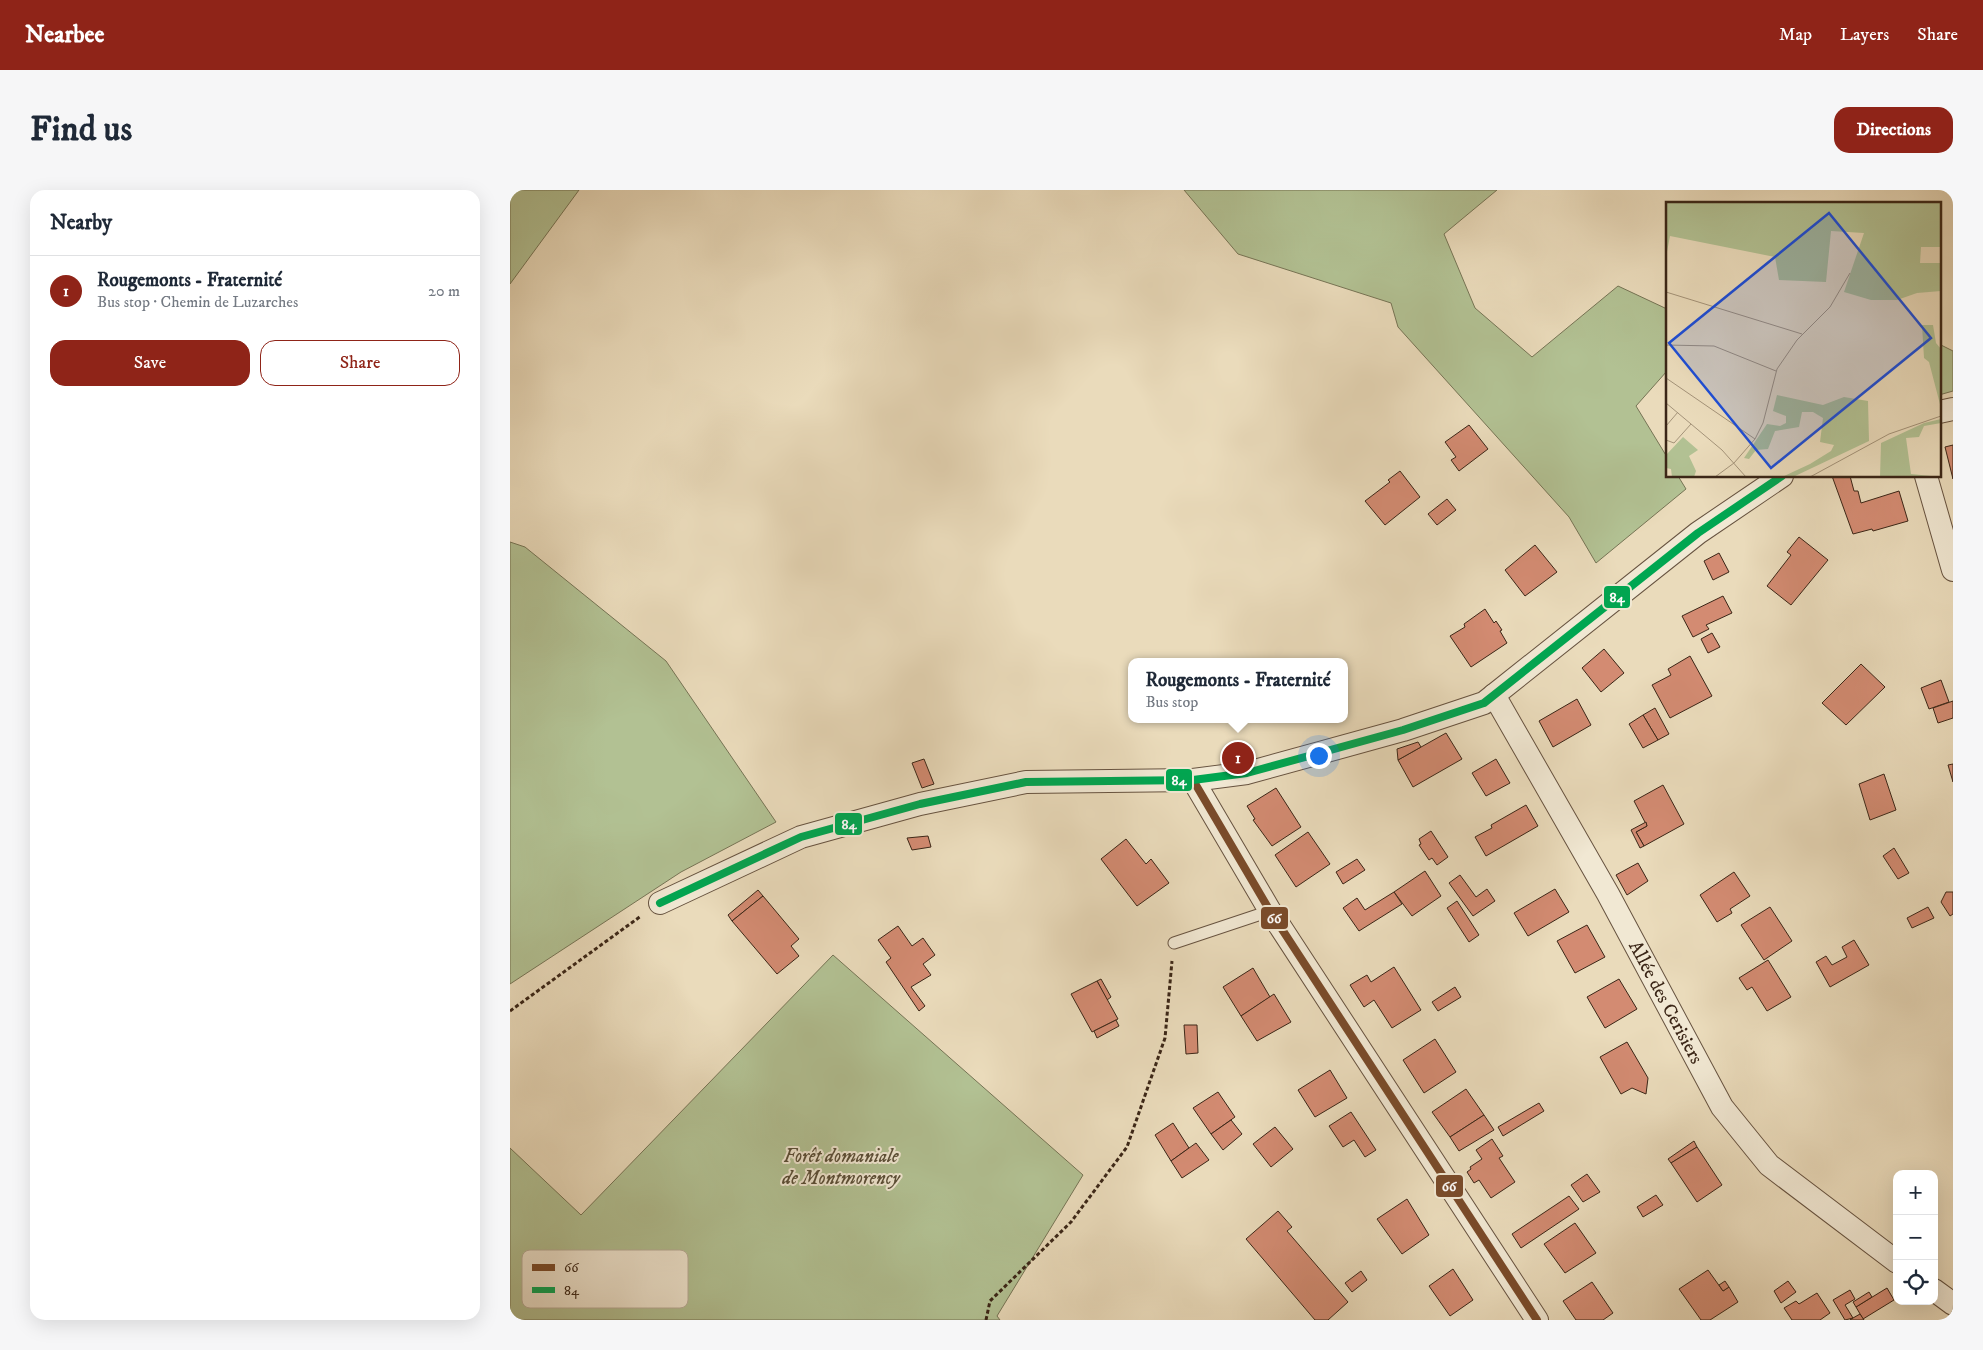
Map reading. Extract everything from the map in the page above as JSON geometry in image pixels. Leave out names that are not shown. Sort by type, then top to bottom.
[{"type":"street","points":[[1940,412],[1953,409]]},
{"type":"street","points":[[660,903],[802,836],[920,804],[1026,782],[1193,780],[1247,773],[1403,730],[1484,703],[1698,533],[1779,478]]},
{"type":"street","points":[[1927,478],[1953,570]]},
{"type":"street","name":"Allée des Cerisiers","points":[[1494,695],[1608,894],[1722,1107],[1769,1165],[1894,1260]]},
{"type":"street","points":[[1193,780],[1270,911],[1537,1320]]},
{"type":"street","points":[[1938,1293],[1953,1304]]},
{"type":"lane","points":[[1174,943],[1270,911]]},
{"type":"path","points":[[510,1011],[660,903]]},
{"type":"path","points":[[986,1320],[990,1301],[1071,1222],[1127,1147],[1165,1038],[1174,943]]},
{"type":"green space","points":[[510,190],[579,190],[510,284]]},
{"type":"green space","points":[[1184,190],[1497,190],[1444,234],[1475,308],[1532,357],[1618,286],[1666,309],[1666,372],[1636,406],[1666,455],[1666,478],[1679,478],[1686,489],[1596,563],[1569,517],[1398,327],[1391,303],[1238,254]]},
{"type":"green space","points":[[1940,344],[1953,351],[1953,391],[1940,395]]},
{"type":"green space","points":[[510,542],[525,547],[666,661],[776,822],[681,872],[510,984]]},
{"type":"green space","name":"Forêt domaniale de Montmorency","points":[[833,955],[1083,1175],[997,1316],[1000,1320],[510,1320],[510,1148],[581,1215]]},
{"type":"building","points":[[1469,425],[1488,449],[1459,471],[1451,460],[1456,457],[1445,442]]},
{"type":"building","points":[[1953,445],[1953,479],[1945,447]]},
{"type":"building","points":[[1400,471],[1420,497],[1385,525],[1365,501],[1390,482],[1388,480]]},
{"type":"building","points":[[1833,478],[1851,478],[1854,491],[1858,491],[1861,503],[1899,491],[1908,521],[1873,531],[1872,529],[1853,534]]},
{"type":"building","points":[[1447,499],[1456,510],[1437,525],[1428,514]]},
{"type":"building","points":[[1799,537],[1828,560],[1791,605],[1767,586],[1791,555],[1787,552]]},
{"type":"building","points":[[1535,545],[1557,572],[1525,596],[1505,570]]},
{"type":"building","points":[[1719,553],[1729,572],[1713,580],[1704,561]]},
{"type":"building","points":[[1723,596],[1732,613],[1706,625],[1709,629],[1693,637],[1682,616]]},
{"type":"building","points":[[1485,609],[1494,623],[1496,621],[1502,630],[1500,631],[1507,643],[1471,667],[1450,636],[1465,627],[1464,624]]},
{"type":"building","points":[[1712,633],[1720,647],[1708,653],[1701,639]]},
{"type":"building","points":[[1604,649],[1624,673],[1601,692],[1582,668]]},
{"type":"building","points":[[1690,656],[1712,696],[1670,718],[1652,685],[1671,675],[1668,669]]},
{"type":"building","points":[[1861,664],[1885,687],[1846,725],[1822,703]]},
{"type":"building","points":[[1941,680],[1949,702],[1929,709],[1921,688]]},
{"type":"building","points":[[1577,699],[1591,725],[1553,747],[1539,721]]},
{"type":"building","points":[[1953,701],[1953,718],[1938,723],[1933,708]]},
{"type":"building","points":[[1655,708],[1669,734],[1658,740],[1643,715]]},
{"type":"building","points":[[1643,715],[1658,740],[1643,748],[1629,724]]},
{"type":"building","points":[[1446,733],[1462,759],[1413,787],[1398,760]]},
{"type":"building","points":[[1418,742],[1421,747],[1398,760],[1397,749]]},
{"type":"building","points":[[924,759],[934,784],[922,788],[912,763]]},
{"type":"building","points":[[1496,759],[1510,783],[1486,796],[1472,773]]},
{"type":"building","points":[[1953,764],[1953,782],[1948,765]]},
{"type":"building","points":[[1884,774],[1896,810],[1870,820],[1859,784]]},
{"type":"building","points":[[1663,785],[1684,824],[1644,846],[1636,832],[1647,826],[1634,801]]},
{"type":"building","points":[[1276,788],[1301,827],[1272,846],[1253,820],[1255,819],[1247,806]]},
{"type":"building","points":[[1526,805],[1538,826],[1486,856],[1475,837],[1492,828],[1491,825]]},
{"type":"building","points":[[1646,822],[1647,826],[1636,832],[1644,846],[1640,848],[1631,830]]},
{"type":"building","points":[[1431,831],[1448,857],[1437,865],[1432,858],[1429,860],[1419,845],[1421,844],[1419,839]]},
{"type":"building","points":[[1308,832],[1330,864],[1296,887],[1275,855]]},
{"type":"building","points":[[928,836],[931,847],[912,850],[907,838]]},
{"type":"building","points":[[1126,839],[1146,864],[1151,859],[1169,883],[1137,906],[1101,859]]},
{"type":"building","points":[[1894,848],[1909,873],[1898,879],[1883,856]]},
{"type":"building","points":[[1357,859],[1365,870],[1343,884],[1336,872]]},
{"type":"building","points":[[1638,863],[1648,881],[1627,895],[1616,875]]},
{"type":"building","points":[[1425,871],[1441,896],[1412,916],[1394,892]]},
{"type":"building","points":[[1734,872],[1750,896],[1730,909],[1732,913],[1717,922],[1700,895]]},
{"type":"building","points":[[1460,875],[1476,897],[1487,889],[1495,901],[1473,916],[1449,883]]},
{"type":"building","points":[[1555,889],[1569,912],[1528,936],[1514,913]]},
{"type":"building","points":[[758,890],[763,896],[732,921],[728,915]]},
{"type":"building","points":[[1394,892],[1402,904],[1359,931],[1343,908],[1357,898],[1365,910]]},
{"type":"building","points":[[1946,892],[1953,892],[1953,914],[1950,916],[1941,902]]},
{"type":"building","points":[[763,896],[799,939],[791,946],[799,956],[777,974],[732,921]]},
{"type":"building","points":[[1457,901],[1479,935],[1469,942],[1447,908]]},
{"type":"building","points":[[1770,907],[1792,941],[1764,960],[1741,925]]},
{"type":"building","points":[[1928,907],[1934,918],[1912,928],[1907,918]]},
{"type":"building","points":[[1587,925],[1605,957],[1575,973],[1557,941]]},
{"type":"building","points":[[898,926],[912,946],[923,938],[935,955],[923,964],[931,975],[911,987],[925,1006],[919,1011],[886,962],[891,958],[878,940]]},
{"type":"building","points":[[1854,940],[1869,965],[1830,987],[1816,962],[1826,956],[1832,965],[1847,957],[1842,947]]},
{"type":"building","points":[[1768,960],[1791,997],[1767,1011],[1752,987],[1747,990],[1739,978]]},
{"type":"building","points":[[1394,967],[1421,1010],[1392,1028],[1374,1000],[1364,1007],[1350,985],[1367,975],[1371,982]]},
{"type":"building","points":[[1253,968],[1270,997],[1241,1016],[1223,987]]},
{"type":"building","points":[[1101,979],[1111,997],[1107,1000],[1097,981]]},
{"type":"building","points":[[1619,979],[1637,1009],[1605,1028],[1587,997]]},
{"type":"building","points":[[1097,981],[1118,1019],[1092,1032],[1071,994]]},
{"type":"building","points":[[1455,987],[1461,997],[1438,1011],[1432,1002]]},
{"type":"building","points":[[1274,994],[1291,1022],[1257,1041],[1241,1016]]},
{"type":"building","points":[[1116,1020],[1119,1026],[1097,1038],[1094,1031]]},
{"type":"building","points":[[1184,1025],[1197,1025],[1198,1053],[1186,1054]]},
{"type":"building","points":[[1435,1039],[1456,1072],[1424,1093],[1403,1060]]},
{"type":"building","points":[[1627,1042],[1648,1078],[1646,1094],[1632,1088],[1621,1094],[1600,1057]]},
{"type":"building","points":[[1330,1070],[1347,1098],[1315,1117],[1298,1090]]},
{"type":"building","points":[[1466,1089],[1484,1115],[1450,1137],[1432,1112]]},
{"type":"building","points":[[1218,1092],[1235,1117],[1211,1134],[1193,1108]]},
{"type":"building","points":[[1539,1103],[1544,1111],[1503,1136],[1498,1127]]},
{"type":"building","points":[[1351,1112],[1376,1150],[1365,1157],[1354,1140],[1343,1147],[1329,1126]]},
{"type":"building","points":[[1484,1115],[1494,1130],[1459,1151],[1450,1137]]},
{"type":"building","points":[[1231,1120],[1242,1134],[1223,1150],[1211,1134]]},
{"type":"building","points":[[1173,1123],[1189,1148],[1171,1161],[1155,1135]]},
{"type":"building","points":[[1275,1127],[1293,1149],[1271,1167],[1253,1144]]},
{"type":"building","points":[[1492,1139],[1503,1156],[1499,1158],[1515,1182],[1491,1198],[1479,1180],[1474,1183],[1467,1172],[1471,1169],[1470,1167],[1482,1159],[1476,1150]]},
{"type":"building","points":[[1694,1141],[1697,1147],[1671,1163],[1668,1159]]},
{"type":"building","points":[[1196,1143],[1209,1160],[1182,1178],[1171,1161]]},
{"type":"building","points":[[1697,1147],[1722,1185],[1697,1202],[1671,1163]]},
{"type":"building","points":[[1587,1174],[1600,1192],[1583,1202],[1571,1185]]},
{"type":"building","points":[[1656,1195],[1663,1205],[1643,1217],[1637,1207]]},
{"type":"building","points":[[1569,1196],[1579,1209],[1521,1248],[1512,1234]]},
{"type":"building","points":[[1407,1199],[1429,1235],[1402,1254],[1377,1219]]},
{"type":"building","points":[[1278,1211],[1292,1227],[1287,1231],[1348,1302],[1328,1320],[1315,1320],[1246,1239]]},
{"type":"building","points":[[1575,1223],[1596,1253],[1565,1273],[1544,1244]]},
{"type":"building","points":[[1453,1269],[1473,1300],[1450,1316],[1429,1286]]},
{"type":"building","points":[[1708,1270],[1723,1291],[1729,1287],[1738,1302],[1710,1320],[1701,1320],[1679,1289]]},
{"type":"building","points":[[1361,1271],[1367,1280],[1352,1292],[1345,1283]]},
{"type":"building","points":[[1725,1281],[1729,1287],[1723,1291],[1719,1285]]},
{"type":"building","points":[[1788,1281],[1796,1292],[1781,1303],[1774,1291]]},
{"type":"building","points":[[1592,1282],[1613,1313],[1603,1320],[1576,1320],[1563,1301]]},
{"type":"building","points":[[1887,1288],[1893,1298],[1893,1301],[1863,1319],[1856,1307]]},
{"type":"building","points":[[1850,1290],[1855,1299],[1845,1305],[1853,1318],[1845,1320],[1833,1300]]},
{"type":"building","points":[[1869,1292],[1872,1297],[1856,1307],[1853,1302]]},
{"type":"building","points":[[1817,1293],[1830,1313],[1820,1320],[1792,1320],[1784,1308],[1796,1301],[1799,1304]]},
{"type":"building","points":[[1860,1314],[1864,1320],[1850,1320],[1853,1318]]},
{"type":"transit line","name":"84","points":[[660,903],[801,837],[920,804],[1026,782],[1193,780],[1247,773],[1403,730],[1484,703],[1698,533],[1779,478]]},
{"type":"transit line","name":"66","points":[[1193,780],[1270,911],[1537,1320]]},
{"type":"place","name":"Rougemonts - Fraternité","points":[[1238,758]]}]
